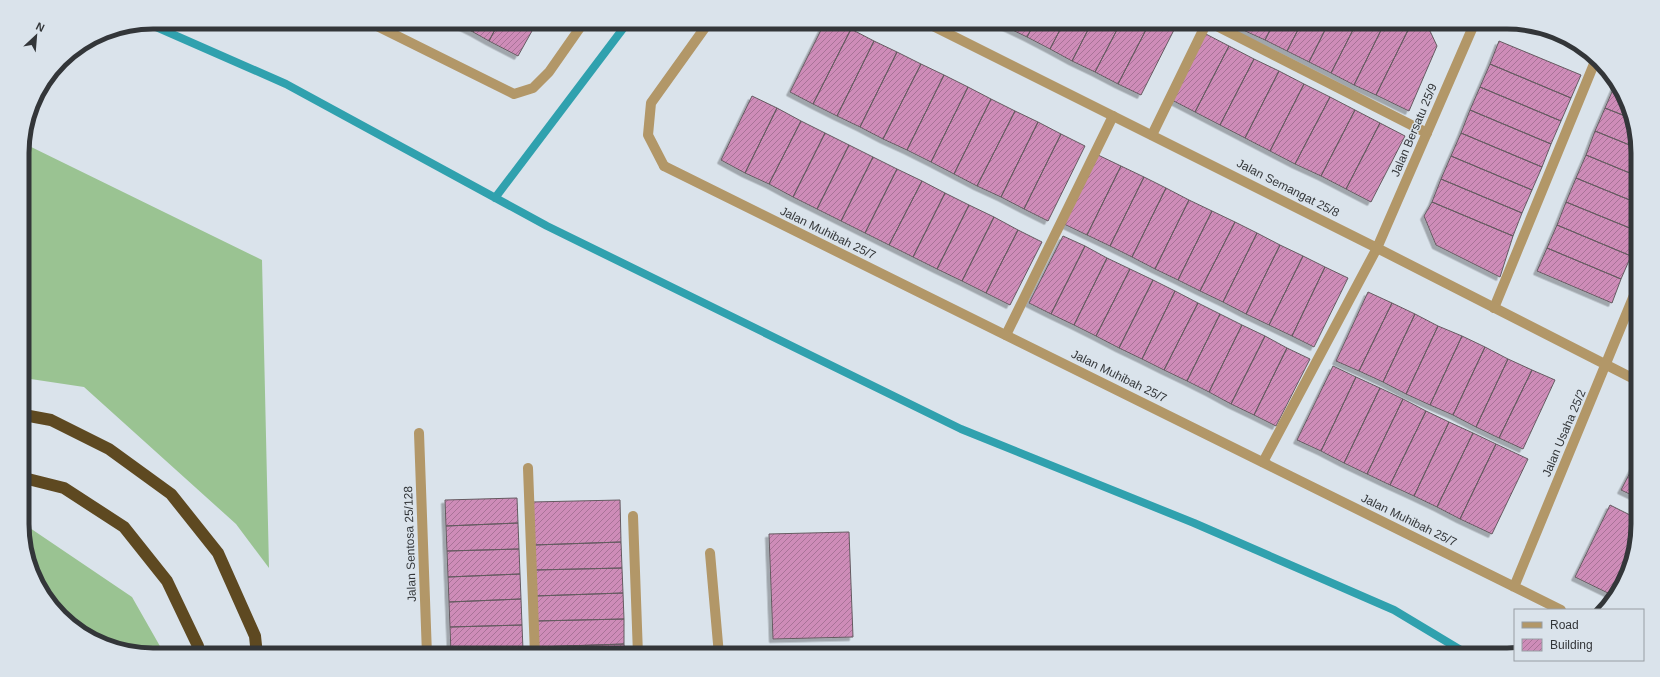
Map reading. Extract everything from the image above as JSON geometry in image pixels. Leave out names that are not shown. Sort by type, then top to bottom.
[{"type":"highway","points":[[29,416],[50,420],[109,449],[171,494],[218,553],[255,636],[256,648]]},
{"type":"highway","points":[[29,479],[64,488],[124,527],[167,581],[198,648]]},
{"type":"street","points":[[383,29],[514,94],[533,88],[549,72],[579,29]]},
{"type":"street","name":"Jalan Muhibah 25/7","points":[[704,29],[651,103],[648,134],[664,166],[1559,609]]},
{"type":"street","name":"Jalan Semangat 25/8","points":[[939,29],[1377,248],[1631,378]]},
{"type":"street","points":[[1152,135],[1205,29]]},
{"type":"street","points":[[1222,29],[1427,133]]},
{"type":"street","name":"Jalan Bersatu 25/9","points":[[1263,462],[1377,248],[1472,29]]},
{"type":"street","points":[[1494,308],[1594,64]]},
{"type":"street","points":[[1006,335],[1113,116]]},
{"type":"street","name":"Jalan Usaha 25/2","points":[[1514,587],[1631,303]]},
{"type":"street","name":"Jalan Sentosa 25/128","points":[[419,432],[427,648]]},
{"type":"street","points":[[528,468],[535,648]]},
{"type":"street","points":[[633,516],[638,648]]},
{"type":"street","points":[[710,553],[718,648]]},
{"type":"green space","points":[[29,146],[262,260],[269,568],[236,524],[84,387],[29,379]]},
{"type":"green space","points":[[29,527],[132,597],[161,648],[129,646],[113,641],[84,627],[71,617],[50,593],[42,579],[31,548]]},
{"type":"building","points":[[467,29],[474,29],[473,32]]},
{"type":"building","points":[[474,29],[495,29],[489,41],[473,32]]},
{"type":"building","points":[[495,29],[533,29],[518,56],[489,41]]},
{"type":"building","points":[[822,29],[851,29],[813,104],[790,92]]},
{"type":"building","points":[[851,29],[874,41],[837,116],[813,104]]},
{"type":"building","points":[[1010,29],[1031,29],[1027,37]]},
{"type":"building","points":[[1031,29],[1060,29],[1050,49],[1027,37]]},
{"type":"building","points":[[1060,29],[1088,29],[1072,61],[1050,49]]},
{"type":"building","points":[[1088,29],[1117,29],[1095,72],[1072,61]]},
{"type":"building","points":[[1117,29],[1146,29],[1118,84],[1095,72]]},
{"type":"building","points":[[1146,29],[1174,29],[1141,95],[1118,84]]},
{"type":"building","points":[[1244,29],[1270,29],[1265,40]]},
{"type":"building","points":[[1270,29],[1298,29],[1287,51],[1265,40]]},
{"type":"building","points":[[1298,29],[1326,29],[1309,62],[1287,51]]},
{"type":"building","points":[[1326,29],[1353,29],[1331,73],[1309,62]]},
{"type":"building","points":[[1353,29],[1382,29],[1354,85],[1331,73]]},
{"type":"building","points":[[1382,29],[1409,29],[1376,95],[1354,85]]},
{"type":"building","points":[[1409,29],[1426,29],[1430,31],[1437,46],[1409,111],[1376,95]]},
{"type":"building","points":[[1204,33],[1229,46],[1195,112],[1170,99]]},
{"type":"building","points":[[874,41],[897,52],[860,127],[837,116]]},
{"type":"building","points":[[1499,41],[1581,75],[1571,98],[1490,64]]},
{"type":"building","points":[[1229,46],[1254,59],[1220,125],[1195,112]]},
{"type":"building","points":[[897,52],[921,64],[883,139],[860,127]]},
{"type":"building","points":[[1254,59],[1279,71],[1245,138],[1220,125]]},
{"type":"building","points":[[921,64],[944,75],[907,150],[883,139]]},
{"type":"building","points":[[1490,64],[1571,98],[1561,121],[1480,87]]},
{"type":"building","points":[[1279,71],[1304,84],[1270,151],[1245,138]]},
{"type":"building","points":[[944,75],[968,87],[931,162],[907,150]]},
{"type":"building","points":[[1304,84],[1330,97],[1295,164],[1270,151]]},
{"type":"building","points":[[968,87],[991,99],[954,174],[931,162]]},
{"type":"building","points":[[1480,87],[1561,121],[1551,144],[1470,110]]},
{"type":"building","points":[[1613,90],[1622,105],[1626,116],[1605,108]]},
{"type":"building","points":[[752,96],[777,108],[745,173],[721,160]]},
{"type":"building","points":[[1330,97],[1355,110],[1321,176],[1295,164]]},
{"type":"building","points":[[991,99],[1015,111],[977,186],[954,174]]},
{"type":"building","points":[[777,108],[801,121],[769,184],[745,173]]},
{"type":"building","points":[[1605,108],[1626,116],[1631,145],[1595,131]]},
{"type":"building","points":[[1355,110],[1380,123],[1346,189],[1321,176]]},
{"type":"building","points":[[1470,110],[1551,144],[1542,167],[1461,133]]},
{"type":"building","points":[[1015,111],[1038,122],[1001,197],[977,186]]},
{"type":"building","points":[[801,121],[825,133],[793,197],[769,184]]},
{"type":"building","points":[[1038,122],[1061,134],[1024,209],[1001,197]]},
{"type":"building","points":[[1380,123],[1405,136],[1371,202],[1346,189]]},
{"type":"building","points":[[1595,131],[1631,145],[1631,174],[1586,155]]},
{"type":"building","points":[[825,133],[849,145],[817,209],[793,197]]},
{"type":"building","points":[[1461,133],[1542,167],[1532,190],[1451,156]]},
{"type":"building","points":[[1061,134],[1085,146],[1048,221],[1024,209]]},
{"type":"building","points":[[849,145],[873,157],[841,221],[817,209]]},
{"type":"building","points":[[1098,155],[1121,166],[1087,235],[1064,224]]},
{"type":"building","points":[[1586,155],[1631,174],[1631,201],[1576,178]]},
{"type":"building","points":[[1451,156],[1532,190],[1522,213],[1441,179]]},
{"type":"building","points":[[873,157],[897,169],[865,233],[841,221]]},
{"type":"building","points":[[1121,166],[1144,177],[1110,246],[1087,235]]},
{"type":"building","points":[[897,169],[922,181],[889,245],[865,233]]},
{"type":"building","points":[[1144,177],[1166,188],[1132,257],[1110,246]]},
{"type":"building","points":[[1576,178],[1631,201],[1631,229],[1566,202]]},
{"type":"building","points":[[1441,179],[1522,213],[1513,236],[1432,202]]},
{"type":"building","points":[[922,181],[945,193],[913,257],[889,245]]},
{"type":"building","points":[[1166,188],[1189,200],[1155,269],[1132,257]]},
{"type":"building","points":[[945,193],[969,205],[937,269],[913,257]]},
{"type":"building","points":[[1189,200],[1212,211],[1178,280],[1155,269]]},
{"type":"building","points":[[1432,202],[1513,236],[1500,277],[1436,245],[1424,216]]},
{"type":"building","points":[[1566,202],[1631,229],[1631,256],[1557,225]]},
{"type":"building","points":[[969,205],[994,217],[962,281],[937,269]]},
{"type":"building","points":[[1212,211],[1235,222],[1200,291],[1178,280]]},
{"type":"building","points":[[994,217],[1018,230],[986,293],[962,281]]},
{"type":"building","points":[[1235,222],[1257,233],[1223,302],[1200,291]]},
{"type":"building","points":[[1557,225],[1631,256],[1621,279],[1547,248]]},
{"type":"building","points":[[1018,230],[1042,242],[1010,305],[986,293]]},
{"type":"building","points":[[1257,233],[1280,245],[1246,314],[1223,302]]},
{"type":"building","points":[[1063,236],[1085,246],[1051,314],[1029,303]]},
{"type":"building","points":[[1280,245],[1303,256],[1269,325],[1246,314]]},
{"type":"building","points":[[1085,246],[1107,258],[1074,325],[1051,314]]},
{"type":"building","points":[[1547,248],[1621,279],[1612,303],[1537,271]]},
{"type":"building","points":[[1303,256],[1325,267],[1292,336],[1269,325]]},
{"type":"building","points":[[1107,258],[1130,269],[1096,336],[1074,325]]},
{"type":"building","points":[[1325,267],[1348,278],[1314,347],[1292,336]]},
{"type":"building","points":[[1130,269],[1153,280],[1119,348],[1096,336]]},
{"type":"building","points":[[1153,280],[1175,291],[1142,359],[1119,348]]},
{"type":"building","points":[[1175,291],[1198,303],[1164,370],[1142,359]]},
{"type":"building","points":[[1368,292],[1392,303],[1359,371],[1336,361]]},
{"type":"building","points":[[1198,303],[1220,314],[1187,381],[1164,370]]},
{"type":"building","points":[[1392,303],[1415,314],[1383,382],[1359,371]]},
{"type":"building","points":[[1220,314],[1242,325],[1209,392],[1187,381]]},
{"type":"building","points":[[1415,314],[1438,326],[1406,394],[1383,382]]},
{"type":"building","points":[[1242,325],[1265,336],[1231,404],[1209,392]]},
{"type":"building","points":[[1438,326],[1462,336],[1430,405],[1406,394]]},
{"type":"building","points":[[1265,336],[1287,348],[1254,415],[1231,404]]},
{"type":"building","points":[[1462,336],[1485,347],[1453,415],[1430,405]]},
{"type":"building","points":[[1485,347],[1508,359],[1476,427],[1453,415]]},
{"type":"building","points":[[1287,348],[1310,359],[1276,426],[1254,415]]},
{"type":"building","points":[[1508,359],[1532,370],[1499,438],[1476,427]]},
{"type":"building","points":[[1333,366],[1356,377],[1321,451],[1297,440]]},
{"type":"building","points":[[1532,370],[1555,380],[1523,449],[1499,438]]},
{"type":"building","points":[[1356,377],[1380,388],[1344,463],[1321,451]]},
{"type":"building","points":[[1380,388],[1403,399],[1367,474],[1344,463]]},
{"type":"building","points":[[1403,399],[1426,411],[1390,485],[1367,474]]},
{"type":"building","points":[[1426,411],[1449,422],[1414,496],[1390,485]]},
{"type":"building","points":[[1449,422],[1473,433],[1437,507],[1414,496]]},
{"type":"building","points":[[1473,433],[1496,444],[1460,519],[1437,507]]},
{"type":"building","points":[[1496,444],[1528,459],[1492,534],[1460,519]]},
{"type":"building","points":[[1631,471],[1631,495],[1621,490]]},
{"type":"building","points":[[517,498],[518,523],[446,526],[445,500]]},
{"type":"building","points":[[620,500],[621,542],[534,545],[532,502]]},
{"type":"building","points":[[1610,505],[1631,516],[1629,548],[1618,579],[1609,594],[1575,577]]},
{"type":"building","points":[[518,523],[519,549],[447,551],[446,526]]},
{"type":"building","points":[[849,532],[853,637],[773,639],[769,534]]},
{"type":"building","points":[[621,542],[622,568],[535,570],[534,545]]},
{"type":"building","points":[[519,549],[520,574],[448,577],[447,551]]},
{"type":"building","points":[[622,568],[623,593],[535,596],[535,570]]},
{"type":"building","points":[[520,574],[521,599],[449,602],[448,577]]},
{"type":"building","points":[[623,593],[624,619],[536,621],[535,596]]},
{"type":"building","points":[[521,599],[522,625],[450,627],[449,602]]},
{"type":"building","points":[[624,619],[624,644],[537,647],[536,621]]},
{"type":"building","points":[[522,625],[523,648],[451,648],[450,627]]},
{"type":"building","points":[[624,644],[624,648],[537,648]]},
{"type":"waterway","points":[[161,29],[286,84],[547,226],[961,429],[1194,523],[1394,610],[1457,648]]},
{"type":"waterway","points":[[495,198],[623,29]]}]
